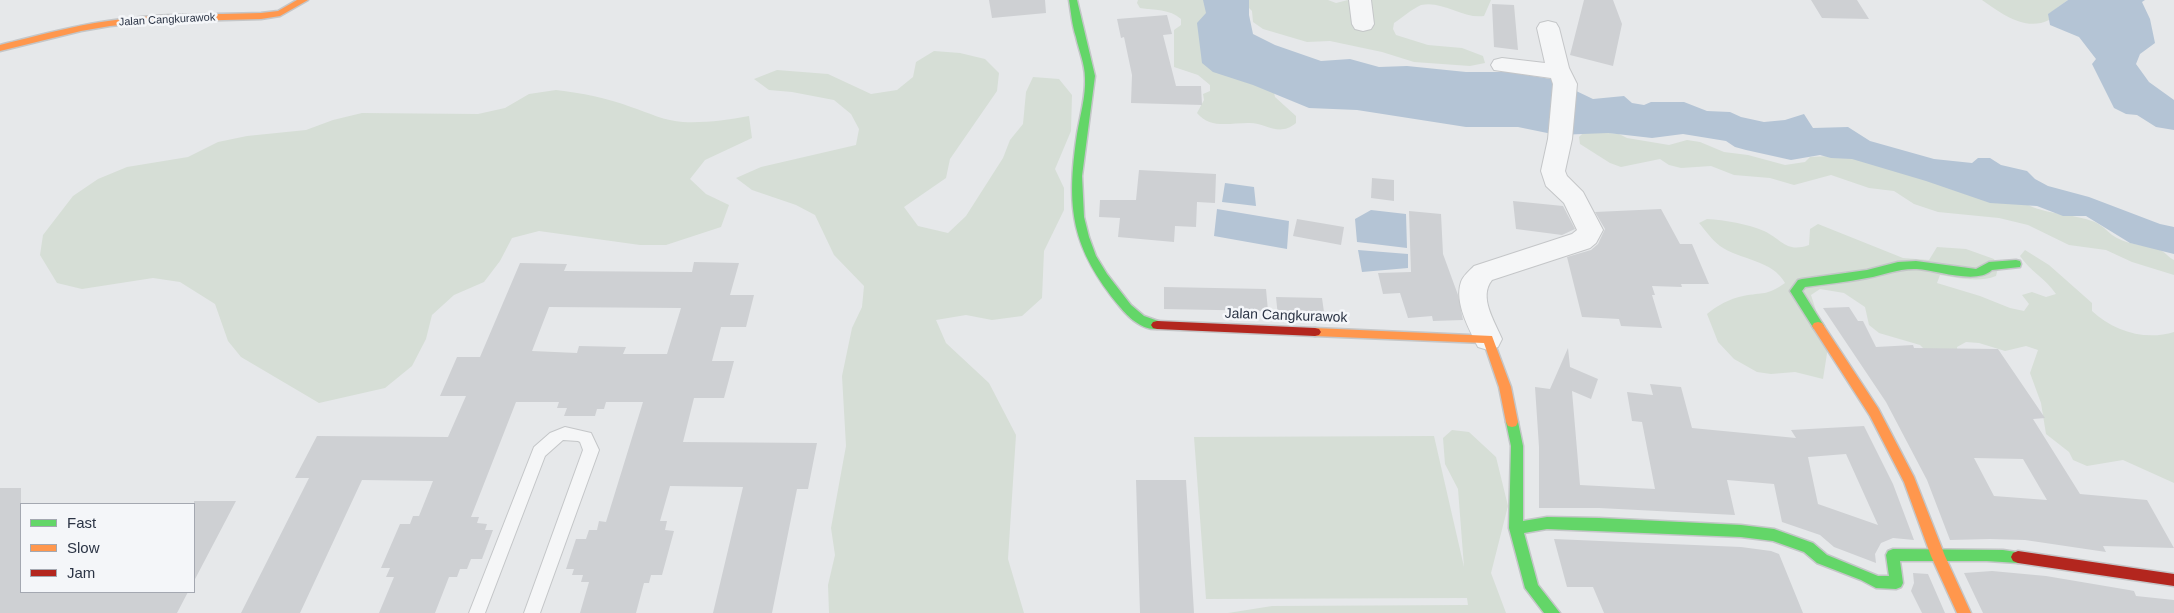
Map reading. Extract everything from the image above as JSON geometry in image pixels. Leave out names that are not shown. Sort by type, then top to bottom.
[{"type":"street","name":"Jalan Cangkurawok","points":[[0,48],[81,28],[110,23],[151,19],[261,16],[280,13],[304,0]]},
{"type":"street","name":"Jalan Cangkurawok","points":[[1073,0],[1080,36],[1089,65],[1090,81],[1078,161],[1076,210],[1078,223],[1088,250],[1112,290],[1137,320],[1151,325],[1488,339]]},
{"type":"street","points":[[1360,0],[1363,24]]},
{"type":"street","points":[[1548,28],[1562,78],[1560,139],[1553,171],[1555,180],[1574,198],[1590,230],[1581,241],[1484,273],[1474,283],[1472,302],[1488,339],[1505,387],[1517,446],[1516,528],[1532,588],[1553,613]]},
{"type":"street","points":[[1502,65],[1562,78]]},
{"type":"street","points":[[1964,613],[1938,556],[1910,481],[1874,412],[1837,358],[1796,291],[1798,286],[1814,281],[1867,274],[1898,266],[1916,265],[1976,274],[1990,266],[2016,264]]},
{"type":"street","points":[[1516,528],[1548,523],[1599,524],[1766,534],[1808,547],[1822,559],[1866,576],[1876,582],[1896,583],[1893,555],[2002,555],[2066,562],[2128,574],[2174,580]]},
{"type":"lane","points":[[477,613],[539,452],[551,439],[571,432],[586,437],[591,450],[532,613]]},
{"type":"shaded area","points":[[1138,0],[1215,0],[1272,83],[1275,97],[1296,116],[1296,123],[1290,127],[1278,129],[1254,123],[1220,124],[1202,118],[1197,113],[1204,100],[1203,94],[1210,91],[1210,85],[1198,75],[1174,67],[1174,30],[1181,25],[1181,19],[1172,13],[1140,8],[1137,3]]},
{"type":"shaded area","points":[[1246,0],[1328,0],[1336,3],[1348,0],[1491,0],[1484,16],[1468,15],[1437,5],[1421,5],[1394,23],[1393,29],[1396,35],[1428,45],[1462,48],[1483,56],[1485,63],[1470,66],[1414,62],[1382,52],[1330,41],[1307,42],[1263,29],[1253,22],[1252,11],[1247,6]]},
{"type":"shaded area","points":[[1982,0],[2068,0],[2049,14],[2049,20],[2031,24],[2005,15]]},
{"type":"shaded area","points":[[934,51],[960,53],[985,59],[999,73],[997,91],[950,159],[946,178],[904,207],[918,226],[948,233],[966,216],[1003,158],[1010,140],[1023,124],[1026,92],[1033,77],[1059,79],[1072,95],[1071,131],[1055,169],[1064,188],[1064,210],[1044,251],[1042,298],[1022,316],[992,320],[966,315],[936,320],[946,343],[989,383],[1016,435],[1008,559],[1024,613],[829,613],[828,585],[835,555],[831,528],[846,446],[842,376],[852,328],[862,307],[864,286],[834,255],[815,215],[796,205],[752,190],[736,178],[761,167],[856,145],[859,129],[851,114],[834,100],[792,92],[769,90],[754,79],[777,70],[828,74],[871,94],[897,90],[913,77],[916,62]]},
{"type":"shaded area","points":[[556,90],[604,98],[676,121],[708,122],[749,116],[752,138],[705,160],[690,179],[706,194],[729,205],[721,227],[666,245],[640,245],[539,231],[512,238],[500,261],[484,282],[454,295],[432,315],[426,339],[412,366],[385,388],[319,403],[241,357],[228,341],[215,304],[180,282],[153,278],[82,289],[57,283],[40,255],[43,235],[73,196],[98,179],[127,167],[188,157],[218,142],[247,136],[306,130],[333,120],[362,113],[478,114],[505,108],[529,94]]},
{"type":"shaded area","points":[[1585,131],[1619,134],[1627,138],[1669,145],[1687,140],[1700,142],[1724,152],[1748,155],[1785,165],[1805,162],[1810,157],[1852,155],[2024,203],[2041,210],[2095,222],[2122,241],[2151,247],[2163,252],[2174,260],[2174,275],[2132,262],[2106,250],[2069,245],[2028,225],[1999,218],[1938,212],[1914,204],[1894,191],[1869,188],[1831,175],[1794,185],[1770,178],[1734,175],[1711,166],[1681,168],[1669,165],[1660,159],[1621,167],[1610,163],[1580,144],[1579,137]]},
{"type":"shaded area","points":[[1707,219],[1721,220],[1758,229],[1785,244],[1795,247],[1809,245],[1810,229],[1818,224],[1903,258],[1929,260],[1937,247],[1966,249],[1994,259],[1998,268],[1996,276],[1975,280],[1940,275],[1937,283],[2024,311],[2029,304],[2022,295],[2032,292],[2046,297],[2056,294],[2020,256],[2025,250],[2049,265],[2092,303],[2092,311],[2110,324],[2141,335],[2163,335],[2174,332],[2174,483],[2123,460],[2087,466],[2073,460],[2069,452],[2046,434],[2041,403],[2030,373],[2038,350],[2026,346],[2005,351],[1979,343],[1966,342],[1957,347],[1958,356],[1937,362],[1920,345],[1879,333],[1869,325],[1865,307],[1844,293],[1820,289],[1811,295],[1828,347],[1823,379],[1795,372],[1771,374],[1757,372],[1734,359],[1718,342],[1707,314],[1728,301],[1743,296],[1769,292],[1785,283],[1773,269],[1728,251],[1717,244],[1699,223]]},
{"type":"shaded area","points":[[1452,430],[1469,432],[1496,457],[1508,506],[1491,573],[1506,613],[1228,613],[1272,606],[1468,605],[1467,598],[1206,599],[1194,437],[1434,436],[1464,567],[1458,489],[1445,464],[1443,438]]},
{"type":"water","points":[[1203,0],[1249,0],[1249,15],[1253,34],[1275,45],[1321,61],[1350,59],[1379,67],[1407,66],[1466,72],[1508,72],[1551,79],[1593,99],[1624,96],[1632,103],[1644,105],[1651,102],[1684,102],[1707,111],[1730,112],[1741,117],[1764,122],[1785,120],[1804,114],[1813,128],[1848,127],[1870,141],[1934,159],[1972,163],[1978,158],[1990,158],[2001,165],[2027,171],[2035,179],[2048,186],[2089,197],[2160,224],[2174,227],[2174,254],[2130,243],[2086,216],[2063,216],[2037,206],[1990,203],[1926,181],[1852,159],[1831,158],[1820,155],[1791,160],[1735,147],[1726,141],[1683,134],[1652,138],[1608,133],[1557,135],[1518,127],[1466,127],[1357,110],[1309,108],[1253,85],[1213,72],[1202,63],[1197,23],[1206,13]]},
{"type":"water","points":[[2068,0],[2145,0],[2142,2],[2150,19],[2155,43],[2140,54],[2136,64],[2149,82],[2174,100],[2174,130],[2156,127],[2137,115],[2126,114],[2114,108],[2092,64],[2096,59],[2079,37],[2050,25],[2048,14]]},
{"type":"water","points":[[1225,183],[1254,187],[1256,206],[1222,202]]},
{"type":"water","points":[[1217,209],[1289,221],[1287,249],[1214,236]]},
{"type":"water","points":[[1371,210],[1406,214],[1407,248],[1357,242],[1355,219]]},
{"type":"water","points":[[1358,250],[1408,254],[1408,268],[1362,272]]},
{"type":"building","points":[[989,0],[1045,0],[1046,13],[992,18]]},
{"type":"building","points":[[1584,0],[1613,0],[1622,24],[1613,66],[1570,55]]},
{"type":"building","points":[[1811,0],[1857,0],[1869,19],[1822,18]]},
{"type":"building","points":[[1492,4],[1514,5],[1518,50],[1494,47]]},
{"type":"building","points":[[1167,15],[1172,34],[1163,35],[1176,86],[1201,86],[1202,105],[1131,103],[1132,75],[1124,37],[1121,38],[1117,19]]},
{"type":"building","points":[[1139,170],[1216,174],[1215,203],[1197,202],[1196,227],[1175,226],[1174,242],[1118,237],[1120,218],[1099,217],[1100,200],[1136,200]]},
{"type":"building","points":[[1372,178],[1394,180],[1394,201],[1371,198]]},
{"type":"building","points":[[1513,201],[1563,206],[1575,229],[1562,235],[1516,229]]},
{"type":"building","points":[[1661,209],[1680,244],[1692,244],[1709,284],[1681,284],[1682,287],[1652,286],[1655,295],[1652,295],[1662,328],[1621,326],[1619,319],[1582,317],[1567,257],[1591,250],[1598,244],[1605,229],[1595,212]]},
{"type":"building","points":[[1409,211],[1441,214],[1443,254],[1458,295],[1463,320],[1433,321],[1432,316],[1408,318],[1400,293],[1383,294],[1378,273],[1411,272]]},
{"type":"building","points":[[1297,219],[1344,227],[1341,245],[1293,236]]},
{"type":"building","points":[[694,262],[739,263],[730,295],[754,295],[746,327],[721,327],[712,361],[734,361],[724,398],[694,398],[683,442],[817,443],[808,489],[797,489],[772,613],[713,613],[743,487],[670,486],[660,521],[667,521],[665,530],[674,531],[662,575],[651,575],[649,583],[644,583],[636,613],[580,613],[589,582],[581,582],[583,575],[572,575],[574,569],[566,569],[576,539],[586,539],[589,530],[597,530],[599,521],[606,522],[643,402],[606,402],[604,409],[597,409],[595,416],[564,416],[567,408],[557,408],[559,402],[516,402],[471,517],[479,517],[477,523],[487,524],[485,530],[493,530],[482,559],[471,559],[467,569],[460,569],[457,577],[449,577],[435,613],[379,613],[394,577],[386,577],[390,568],[381,568],[400,524],[410,524],[413,516],[419,516],[433,481],[362,480],[300,613],[241,613],[309,478],[295,478],[317,436],[448,437],[466,396],[440,396],[457,357],[480,357],[520,263],[567,264],[564,271],[692,272]],"holes":[[[549,307],[681,308],[667,354],[623,354],[626,347],[579,346],[577,353],[532,351]]]},
{"type":"building","points":[[1164,287],[1266,289],[1268,311],[1164,309]]},
{"type":"building","points":[[1276,297],[1322,298],[1325,319],[1278,317]]},
{"type":"building","points":[[1849,307],[1858,321],[1863,321],[1876,347],[1913,345],[1914,348],[1998,349],[2045,418],[2033,419],[2080,494],[2147,500],[2174,548],[2103,546],[2106,552],[2025,540],[1950,540],[1927,480],[1886,402],[1823,308]],"holes":[[[1974,458],[2023,459],[2047,500],[1994,496]]]},
{"type":"building","points":[[1568,348],[1570,367],[1598,379],[1591,399],[1572,391],[1580,485],[1655,489],[1642,422],[1632,421],[1627,392],[1653,395],[1650,384],[1681,387],[1692,428],[1796,438],[1791,430],[1864,426],[1893,484],[1914,540],[1893,538],[1881,543],[1875,554],[1876,563],[1834,547],[1820,535],[1782,522],[1774,484],[1727,480],[1735,515],[1599,508],[1539,508],[1539,447],[1535,387],[1550,389]],"holes":[[[1846,454],[1878,525],[1818,504],[1808,457]]]},
{"type":"building","points":[[1136,480],[1186,480],[1194,613],[1140,613]]},
{"type":"building","points":[[0,488],[21,488],[20,593],[187,593],[177,613],[0,613]]},
{"type":"building","points":[[194,501],[236,501],[195,579],[195,503]]},
{"type":"building","points":[[1554,539],[1741,547],[1771,551],[1779,554],[1803,613],[1604,613],[1593,587],[1567,587]]},
{"type":"building","points":[[1992,571],[2046,576],[2134,591],[2136,596],[2174,600],[2174,613],[1983,613],[1964,573]]},
{"type":"building","points":[[1913,573],[1928,574],[1945,613],[1922,613],[1911,591],[1914,583]]},
{"type":"traffic: fast","points":[[1073,0],[1090,76],[1077,176],[1078,217],[1083,237],[1091,257],[1103,277],[1127,308],[1145,322],[1157,325]]},
{"type":"traffic: fast","points":[[1818,326],[1796,291],[1802,283],[1867,274],[1898,266],[1916,265],[1976,273],[1985,270],[1989,266],[2016,264]]},
{"type":"traffic: fast","points":[[1512,422],[1517,446],[1516,528],[1532,588],[1553,613]]},
{"type":"traffic: fast","points":[[1516,528],[1547,523],[1599,524],[1741,531],[1774,535],[1789,542],[1808,547],[1822,559],[1866,576],[1876,582],[1896,583],[1893,555],[1987,555],[2018,557]]},
{"type":"traffic: slow","points":[[0,48],[81,28],[110,23],[151,19],[261,16],[280,13],[304,0]]},
{"type":"traffic: slow","points":[[1818,326],[1874,412],[1910,481],[1938,556],[1964,613]]},
{"type":"traffic: slow","points":[[1315,332],[1488,339],[1505,387],[1512,422]]},
{"type":"traffic: jam","points":[[1157,325],[1315,332]]},
{"type":"traffic: jam","points":[[2018,557],[2174,580]]}]
